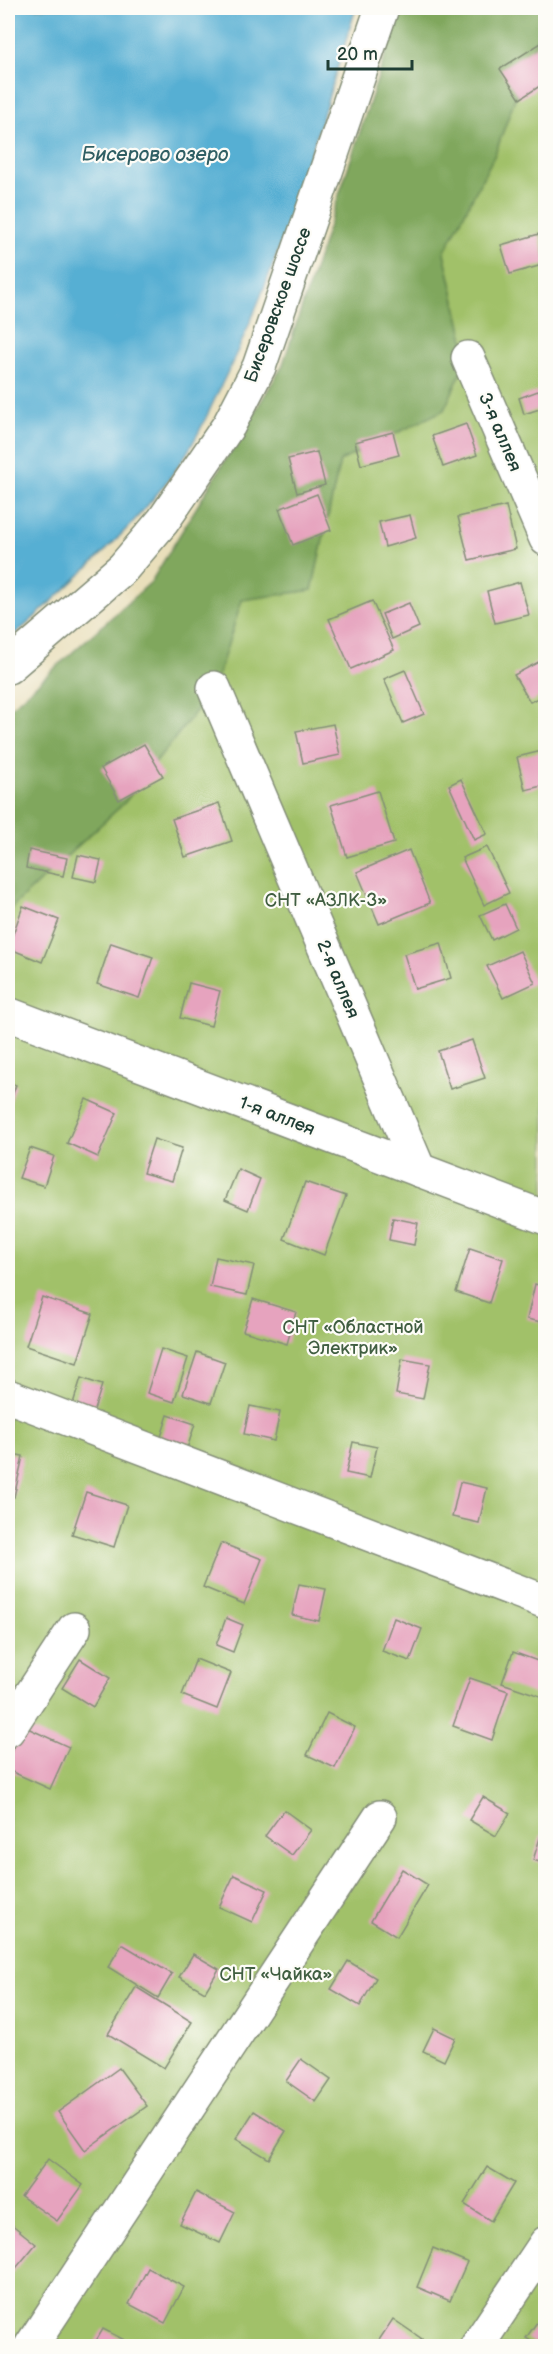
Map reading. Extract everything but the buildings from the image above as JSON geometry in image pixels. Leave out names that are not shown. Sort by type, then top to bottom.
[{"type":"street","name":"Бисеровское шоссе","points":[[8,667],[123,568],[163,521],[229,425],[259,367],[382,8]]},
{"type":"street","name":"3-я аллея","points":[[468,358],[546,539]]},
{"type":"street","name":"2-я аллея","points":[[214,688],[419,1170]]},
{"type":"street","name":"1-я аллея","points":[[8,1014],[546,1218]]},
{"type":"street","points":[[8,1396],[546,1602]]},
{"type":"street","points":[[8,1730],[74,1629]]},
{"type":"street","points":[[31,2346],[380,1817]]},
{"type":"street","points":[[477,2346],[546,2243]]},
{"type":"green space","points":[[405,8],[545,8],[545,15],[495,154],[444,253],[468,358],[444,410],[340,461],[312,590],[242,600],[214,688],[125,802],[8,911],[8,710],[151,582],[282,367],[397,20]]},
{"type":"green space","points":[[545,15],[545,2346],[8,2346],[8,911],[125,802],[214,688],[242,599],[312,590],[340,461],[444,409],[468,358],[444,253],[495,154]]},
{"type":"water","name":"Бисерово озеро","points":[[8,8],[356,8],[279,249],[241,342],[193,442],[181,462],[140,514],[65,589],[8,639]]},
{"type":"park label","name":"СНТ «АЗЛК-3»","points":[[326,900]]},
{"type":"park label","name":"СНТ «Областной Электрик»","points":[[353,1337]]},
{"type":"park label","name":"СНТ «Чайка»","points":[[276,1974]]}]
